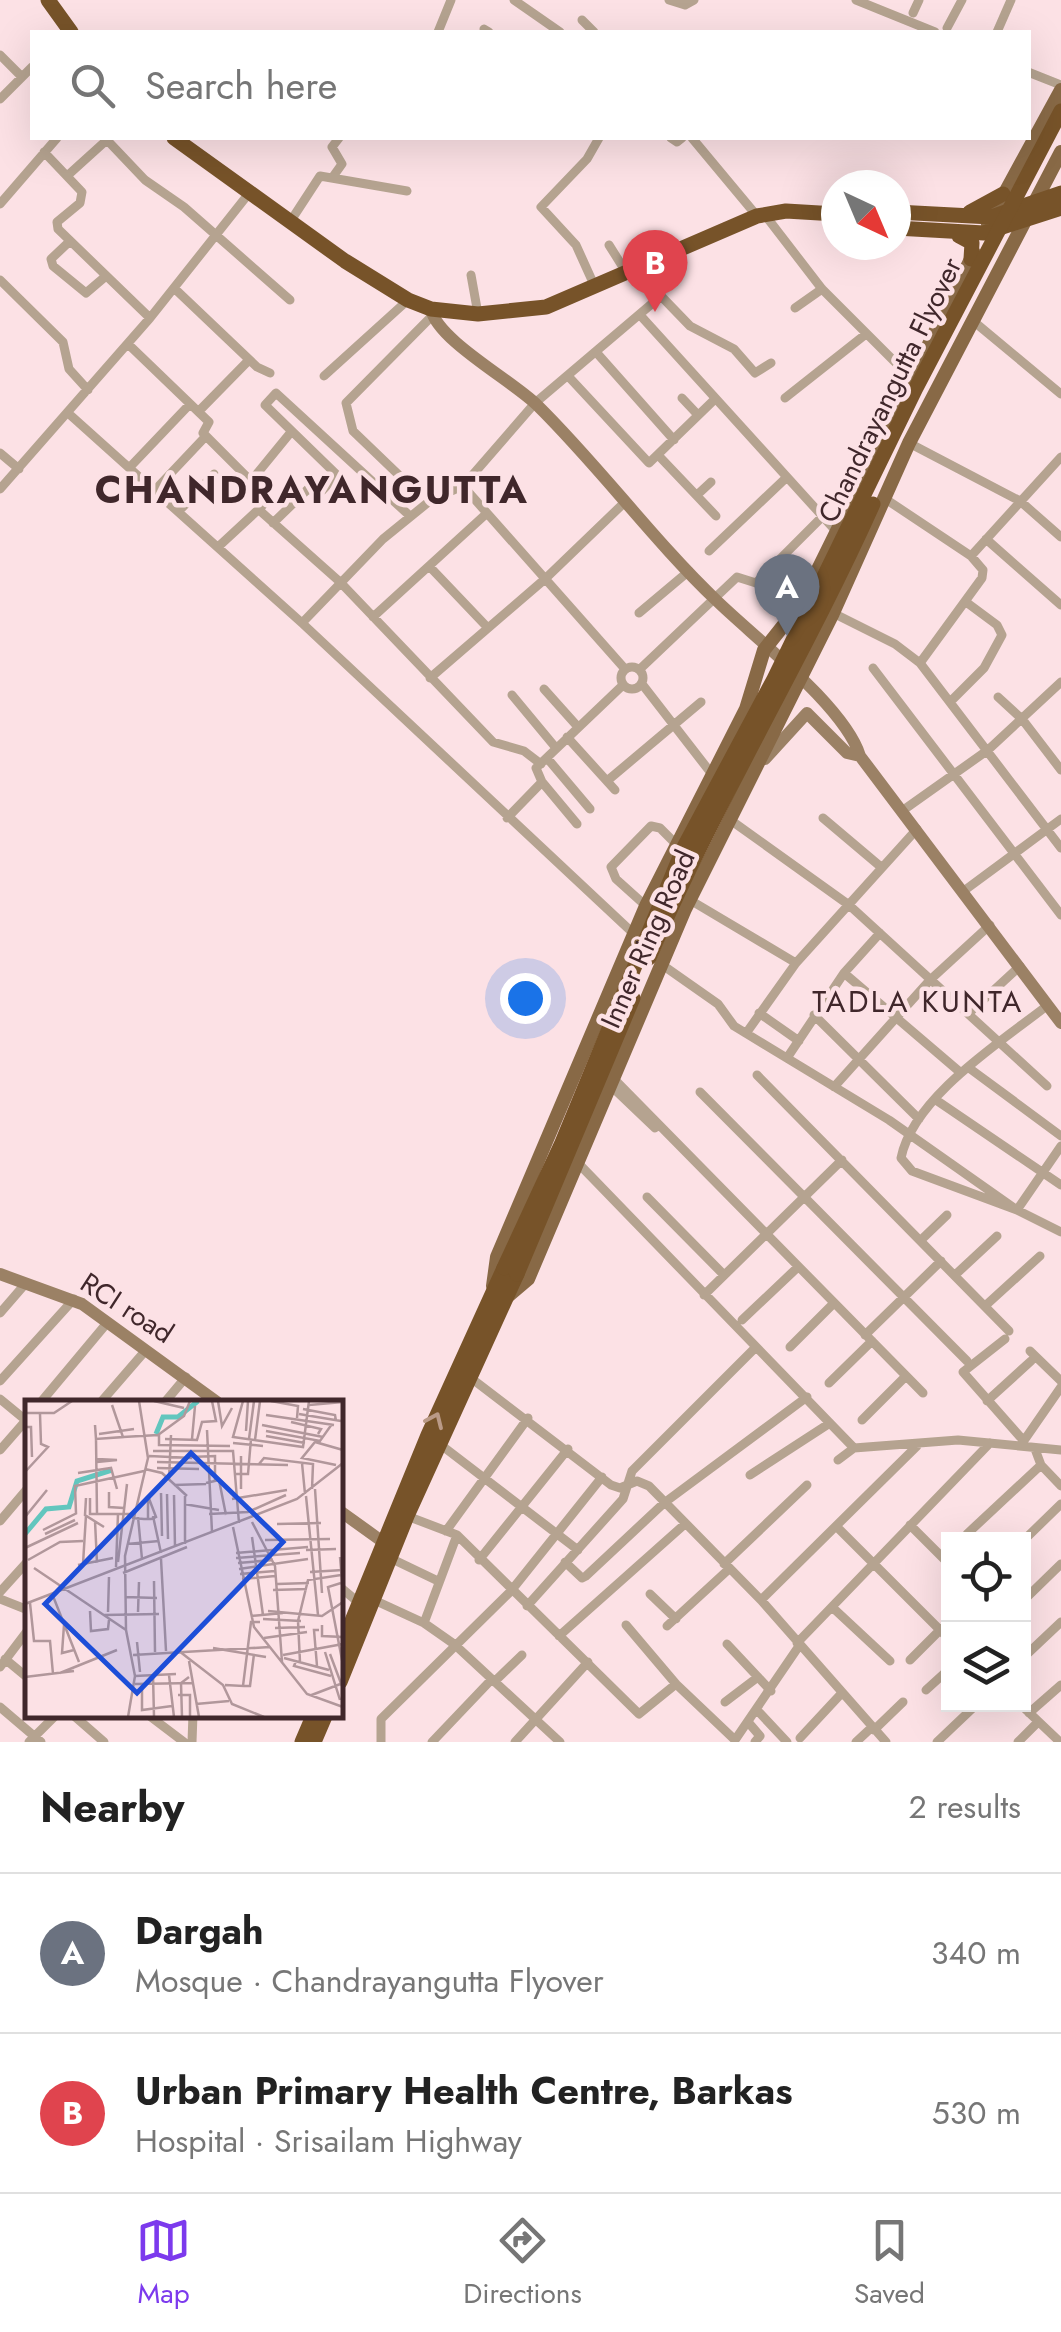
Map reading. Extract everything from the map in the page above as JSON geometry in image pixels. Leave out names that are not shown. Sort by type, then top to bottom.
[{"type":"highway","points":[[48,0],[70,30]]},
{"type":"highway","name":"Chandrayangutta Flyover","points":[[510,1271],[684,848],[790,649],[925,370],[1061,111]]},
{"type":"highway","name":"Chandrayangutta Flyover","points":[[500,1294],[694,851],[824,609],[924,393],[1061,129]]},
{"type":"highway","points":[[177,140],[290,222],[432,312],[478,314],[546,308],[761,215],[786,211],[821,213]]},
{"type":"highway","points":[[957,217],[1003,194]]},
{"type":"highway","points":[[911,213],[992,217],[1050,204]]},
{"type":"highway","points":[[911,229],[984,233],[1022,224],[1050,204]]},
{"type":"highway","points":[[941,232],[970,240],[971,259]]},
{"type":"highway","name":"Inner Ring Road","points":[[342,1676],[387,1550],[500,1294]]},
{"type":"highway","name":"Inner Ring Road","points":[[387,1550],[441,1445],[464,1373]]},
{"type":"highway","name":"Inner Ring Road","points":[[342,1646],[366,1601]]},
{"type":"highway","points":[[302,1742],[313,1717]]},
{"type":"highway","points":[[314,1742],[325,1717]]},
{"type":"main road","points":[[992,217],[1061,88]]},
{"type":"main road","points":[[1050,204],[1061,152]]},
{"type":"main road","name":"Inner Ring Road","points":[[992,217],[802,602],[768,645],[746,709],[646,906],[497,1257],[500,1294],[528,1279],[690,900],[833,613],[910,442],[1022,224]]},
{"type":"main road","points":[[432,312],[454,341],[535,403],[715,600],[801,679],[856,744],[860,756],[965,890],[1061,1023]]},
{"type":"main road","points":[[703,789],[734,809],[767,756],[807,713],[847,753],[860,756]]},
{"type":"main road","name":"RCI road","points":[[0,1274],[74,1299],[215,1400]]},
{"type":"main road","points":[[342,1512],[387,1550]]},
{"type":"street","points":[[439,30],[452,0]]},
{"type":"street","points":[[514,0],[557,30]]},
{"type":"street","points":[[669,0],[685,6],[694,0]]},
{"type":"street","points":[[856,0],[931,30]]},
{"type":"street","points":[[912,13],[919,0]]},
{"type":"street","points":[[947,28],[962,0]]},
{"type":"street","points":[[998,30],[1011,0]]},
{"type":"street","points":[[582,20],[592,30]]},
{"type":"street","points":[[0,55],[22,77]]},
{"type":"street","points":[[0,99],[30,69]]},
{"type":"street","points":[[1031,73],[1061,88]]},
{"type":"street","points":[[0,204],[4,191],[55,140]]},
{"type":"street","points":[[68,176],[107,140]]},
{"type":"street","points":[[109,140],[145,180],[218,236],[290,300]]},
{"type":"street","points":[[332,178],[342,164],[332,147],[338,140]]},
{"type":"street","points":[[595,286],[576,245],[542,208],[587,159],[598,140]]},
{"type":"street","points":[[694,140],[822,289],[910,377]]},
{"type":"street","points":[[44,152],[82,192],[80,202],[57,222],[70,241],[150,318]]},
{"type":"street","points":[[290,222],[315,179],[332,178],[407,191]]},
{"type":"street","points":[[1,487],[150,318],[250,192]]},
{"type":"street","points":[[70,241],[52,260],[53,266],[86,293],[106,276]]},
{"type":"street","points":[[609,245],[626,272]]},
{"type":"street","points":[[644,263],[660,296],[690,326],[734,350],[755,372],[771,363]]},
{"type":"street","points":[[470,275],[478,314]]},
{"type":"street","points":[[0,280],[63,342],[69,370],[88,390]]},
{"type":"street","points":[[174,288],[249,360],[270,373]]},
{"type":"street","points":[[795,308],[822,289]]},
{"type":"street","points":[[302,623],[410,516],[431,500],[462,486],[535,403],[660,296]]},
{"type":"street","points":[[324,376],[408,300]]},
{"type":"street","points":[[404,480],[353,432],[346,402],[432,312]]},
{"type":"street","points":[[640,315],[835,530]]},
{"type":"street","points":[[972,320],[1061,394]]},
{"type":"street","points":[[786,398],[866,334]]},
{"type":"street","points":[[128,344],[210,422],[202,432],[268,500],[218,547]]},
{"type":"street","points":[[596,352],[674,440]]},
{"type":"street","points":[[130,468],[249,360]]},
{"type":"street","points":[[568,376],[648,463],[714,400]]},
{"type":"street","points":[[274,523],[308,489],[319,494],[337,475],[266,405],[275,394],[319,428],[410,516]]},
{"type":"street","points":[[682,398],[698,415]]},
{"type":"street","points":[[68,413],[302,623],[634,934]]},
{"type":"street","points":[[251,481],[292,432]]},
{"type":"street","points":[[156,490],[206,436]]},
{"type":"street","points":[[910,442],[1020,501],[1061,538]]},
{"type":"street","points":[[0,453],[18,469]]},
{"type":"street","points":[[658,455],[716,516]]},
{"type":"street","points":[[972,556],[1061,456]]},
{"type":"street","points":[[675,472],[686,462]]},
{"type":"street","points":[[179,511],[214,474]]},
{"type":"street","points":[[709,551],[786,478]]},
{"type":"street","points":[[696,495],[711,482]]},
{"type":"street","points":[[462,486],[624,669],[623,685],[536,770],[578,824]]},
{"type":"street","points":[[884,498],[972,556],[983,570],[966,602],[920,663]]},
{"type":"street","points":[[430,678],[545,579],[626,501]]},
{"type":"street","points":[[258,509],[340,582],[493,742],[544,761],[590,809]]},
{"type":"street","points":[[373,617],[486,514]]},
{"type":"street","points":[[624,669],[640,669],[741,575],[756,583],[822,517]]},
{"type":"street","points":[[986,539],[1061,605]]},
{"type":"street","points":[[429,566],[488,628]]},
{"type":"street","points":[[639,612],[689,571]]},
{"type":"street","points":[[950,702],[984,668],[1002,635],[998,625],[966,602]]},
{"type":"street","points":[[833,613],[895,644],[920,663],[1061,848]]},
{"type":"street","points":[[873,668],[1061,916]]},
{"type":"street","points":[[640,669],[642,684],[712,773]]},
{"type":"street","points":[[623,685],[632,689],[642,684]]},
{"type":"street","points":[[902,811],[988,750],[1060,688]]},
{"type":"street","points":[[544,690],[578,727]]},
{"type":"street","points":[[512,696],[556,748]]},
{"type":"street","points":[[998,697],[1022,720],[1061,770]]},
{"type":"street","points":[[607,780],[701,702]]},
{"type":"street","points":[[567,737],[615,790]]},
{"type":"street","points":[[508,818],[542,782]]},
{"type":"street","points":[[734,809],[880,933],[1047,1086]]},
{"type":"street","points":[[823,818],[880,866]]},
{"type":"street","points":[[965,890],[1061,819]]},
{"type":"street","points":[[646,906],[616,879],[612,866],[651,826],[660,828],[676,842]]},
{"type":"street","points":[[747,1032],[796,963],[917,829]]},
{"type":"street","points":[[690,900],[796,963]]},
{"type":"street","points":[[834,1087],[930,980],[990,925]]},
{"type":"street","points":[[786,1058],[844,972],[880,933]]},
{"type":"street","points":[[661,964],[718,1004],[730,1023],[908,1134],[1017,1210]]},
{"type":"street","points":[[968,1014],[1020,966]]},
{"type":"street","points":[[844,972],[896,1019],[1061,1136]]},
{"type":"street","points":[[1048,1004],[965,1070],[936,1100],[908,1134],[901,1158],[912,1171],[1017,1210],[1061,1232]]},
{"type":"street","points":[[758,1013],[798,1041]]},
{"type":"street","points":[[814,1015],[919,1119]]},
{"type":"street","points":[[757,1075],[985,1306],[1006,1335],[963,1372],[1023,1442],[1035,1449],[1061,1450]]},
{"type":"street","points":[[613,1082],[922,1393]]},
{"type":"street","points":[[700,1092],[967,1360]]},
{"type":"street","points":[[936,1100],[1061,1185]]},
{"type":"street","points":[[1017,1210],[1061,1146]]},
{"type":"street","points":[[704,1295],[842,1160]]},
{"type":"street","points":[[578,1163],[854,1448]]},
{"type":"street","points":[[647,1197],[724,1275]]},
{"type":"street","points":[[920,1240],[948,1215]]},
{"type":"street","points":[[955,1275],[997,1236]]},
{"type":"street","points":[[985,1306],[1040,1256]]},
{"type":"street","points":[[829,1383],[904,1296],[941,1261]]},
{"type":"street","points":[[742,1320],[798,1267]]},
{"type":"street","points":[[0,1313],[26,1283]]},
{"type":"street","points":[[0,1381],[74,1299]]},
{"type":"street","points":[[790,1347],[834,1303]]},
{"type":"street","points":[[43,1400],[107,1324]]},
{"type":"street","points":[[527,1606],[624,1499],[632,1471],[754,1349]]},
{"type":"street","points":[[104,1400],[146,1350]]},
{"type":"street","points":[[987,1401],[1031,1356],[1061,1384],[1023,1442]]},
{"type":"street","points":[[464,1373],[616,1488],[643,1482],[761,1600],[840,1695],[886,1742]]},
{"type":"street","points":[[862,1420],[906,1376]]},
{"type":"street","points":[[168,1400],[186,1377]]},
{"type":"street","points":[[565,1562],[582,1578],[586,1576],[664,1503],[807,1397]]},
{"type":"street","points":[[0,1399],[25,1418]]},
{"type":"street","points":[[446,1530],[528,1418]]},
{"type":"street","points":[[0,1450],[25,1422]]},
{"type":"street","points":[[750,1476],[830,1423]]},
{"type":"street","points":[[838,1460],[854,1448],[958,1440],[1023,1442]]},
{"type":"street","points":[[626,1625],[676,1684],[734,1741],[798,1644],[990,1443]]},
{"type":"street","points":[[441,1445],[578,1550]]},
{"type":"street","points":[[761,1600],[917,1446]]},
{"type":"street","points":[[480,1560],[568,1449]]},
{"type":"street","points":[[1035,1449],[1041,1465],[1061,1486]]},
{"type":"street","points":[[969,1532],[1041,1465]]},
{"type":"street","points":[[380,1736],[381,1719],[511,1591],[553,1533],[602,1476]]},
{"type":"street","points":[[650,1594],[672,1623],[806,1484]]},
{"type":"street","points":[[0,1520],[25,1491]]},
{"type":"street","points":[[1031,1533],[1061,1504]]},
{"type":"street","points":[[406,1516],[456,1536],[639,1714],[676,1684]]},
{"type":"street","points":[[559,1636],[685,1524]]},
{"type":"street","points":[[910,1525],[941,1556]]},
{"type":"street","points":[[836,1526],[941,1629]]},
{"type":"street","points":[[424,1623],[456,1536]]},
{"type":"street","points":[[387,1550],[438,1581]]},
{"type":"street","points":[[1031,1593],[1061,1564]]},
{"type":"street","points":[[25,1565],[0,1596],[25,1608]]},
{"type":"street","points":[[342,1588],[424,1623],[454,1644],[560,1742]]},
{"type":"street","points":[[832,1607],[890,1661]]},
{"type":"street","points":[[1031,1650],[1061,1622]]},
{"type":"street","points":[[25,1634],[3,1663],[25,1676]]},
{"type":"street","points":[[910,1660],[941,1636]]},
{"type":"street","points":[[728,1644],[770,1691]]},
{"type":"street","points":[[432,1742],[522,1654]]},
{"type":"street","points":[[516,1742],[588,1662]]},
{"type":"street","points":[[926,1690],[941,1676]]},
{"type":"street","points":[[725,1702],[758,1677]]},
{"type":"street","points":[[1060,1742],[1030,1713],[1061,1685]]},
{"type":"street","points":[[800,1738],[840,1695]]},
{"type":"street","points":[[856,1742],[903,1702]]},
{"type":"street","points":[[0,1706],[35,1740],[54,1717]]},
{"type":"street","points":[[757,1710],[787,1742]]},
{"type":"street","points":[[937,1742],[969,1712]]},
{"type":"street","points":[[75,1717],[104,1742]]},
{"type":"street","points":[[151,1717],[184,1742]]},
{"type":"street","points":[[192,1742],[193,1717]]},
{"type":"street","points":[[748,1722],[760,1736],[755,1742]]},
{"type":"street","points":[[1018,1742],[1038,1722]]},
{"type":"place","name":"Urban Primary Health Centre, Barkas","points":[[655,312]]},
{"type":"place","name":"Dargah","points":[[787,636]]},
{"type":"district","name":"CHANDRAYANGUTTA","points":[[312,489]]},
{"type":"district","name":"TADLA KUNTA","points":[[918,1001]]}]
